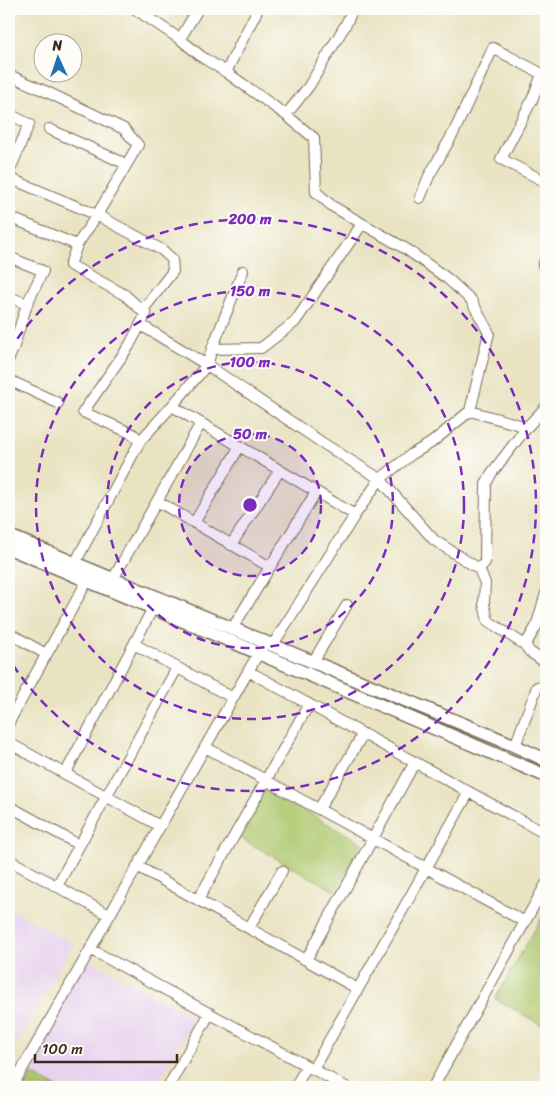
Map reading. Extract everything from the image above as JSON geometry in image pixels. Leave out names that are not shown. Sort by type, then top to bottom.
[{"type":"street","points":[[180,39],[198,9]]},
{"type":"street","points":[[226,72],[258,9]]},
{"type":"street","points":[[286,114],[309,86],[354,9]]},
{"type":"street","points":[[12,1087],[248,671],[380,479],[412,454],[431,443],[470,411],[489,333],[471,300],[448,279],[406,249],[332,206],[316,192],[314,138],[286,114],[202,57],[140,10]]},
{"type":"street","points":[[420,198],[429,176],[454,132],[493,48],[544,75],[501,159],[546,182]]},
{"type":"street","points":[[9,75],[124,129],[138,145],[77,245],[70,265],[124,295],[146,314],[130,346],[83,412],[132,434],[140,441]]},
{"type":"street","points":[[9,114],[29,124],[9,172]]},
{"type":"street","points":[[49,129],[126,164]]},
{"type":"street","points":[[9,178],[97,215],[162,250],[172,259],[173,271],[142,311]]},
{"type":"street","points":[[9,217],[77,245]]},
{"type":"street","points":[[212,349],[261,348],[295,322],[362,224]]},
{"type":"street","points":[[9,257],[43,271],[27,304],[9,358]]},
{"type":"street","points":[[546,258],[543,266],[546,270]]},
{"type":"street","points":[[74,563],[140,441],[207,365],[243,271]]},
{"type":"street","points":[[9,297],[27,304]]},
{"type":"street","points":[[141,325],[207,365],[321,442],[380,479],[434,540],[479,569],[485,583],[484,604],[488,621],[525,645],[530,652],[546,663]]},
{"type":"street","points":[[9,380],[58,403]]},
{"type":"street","points":[[172,406],[355,515]]},
{"type":"street","points":[[479,569],[485,562],[486,484],[491,474],[527,427],[546,407]]},
{"type":"street","points":[[470,411],[527,427]]},
{"type":"street","points":[[113,579],[201,423]]},
{"type":"street","points":[[194,523],[240,446]]},
{"type":"street","points":[[232,545],[280,470]]},
{"type":"street","points":[[232,629],[316,492]]},
{"type":"street","points":[[157,501],[270,567]]},
{"type":"street","points":[[9,536],[74,563],[90,576],[113,579],[232,629],[265,647],[546,776]]},
{"type":"street","points":[[9,548],[90,576],[153,608],[313,662],[546,760]]},
{"type":"street","points":[[9,722],[90,576]]},
{"type":"street","points":[[525,645],[536,627],[546,593]]},
{"type":"street","points":[[313,662],[347,605]]},
{"type":"street","points":[[65,774],[153,608]]},
{"type":"street","points":[[9,633],[46,654]]},
{"type":"street","points":[[134,644],[233,698]]},
{"type":"street","points":[[57,886],[177,668]]},
{"type":"street","points":[[248,671],[546,834]]},
{"type":"street","points":[[515,746],[537,687]]},
{"type":"street","points":[[198,900],[309,704]]},
{"type":"street","points":[[319,809],[363,734]]},
{"type":"street","points":[[9,743],[160,826]]},
{"type":"street","points":[[205,747],[525,922]]},
{"type":"street","points":[[306,960],[415,762]]},
{"type":"street","points":[[295,1087],[310,1068],[358,989],[469,792]]},
{"type":"street","points":[[9,806],[80,845]]},
{"type":"street","points":[[9,860],[109,916]]},
{"type":"street","points":[[137,866],[358,989]]},
{"type":"street","points":[[249,928],[282,871]]},
{"type":"street","points":[[433,1087],[546,884]]},
{"type":"street","points":[[90,949],[346,1087]]},
{"type":"street","points":[[168,1087],[210,1014]]},
{"type":"shaded area","points":[[9,908],[73,944],[9,1057]]},
{"type":"shaded area","points":[[82,956],[194,1018],[155,1087],[9,1087]]},
{"type":"green space","points":[[266,789],[362,843],[335,891],[238,837]]},
{"type":"green space","points":[[546,910],[546,1027],[495,999]]},
{"type":"green space","points":[[31,1074],[57,1087],[27,1087]]}]
